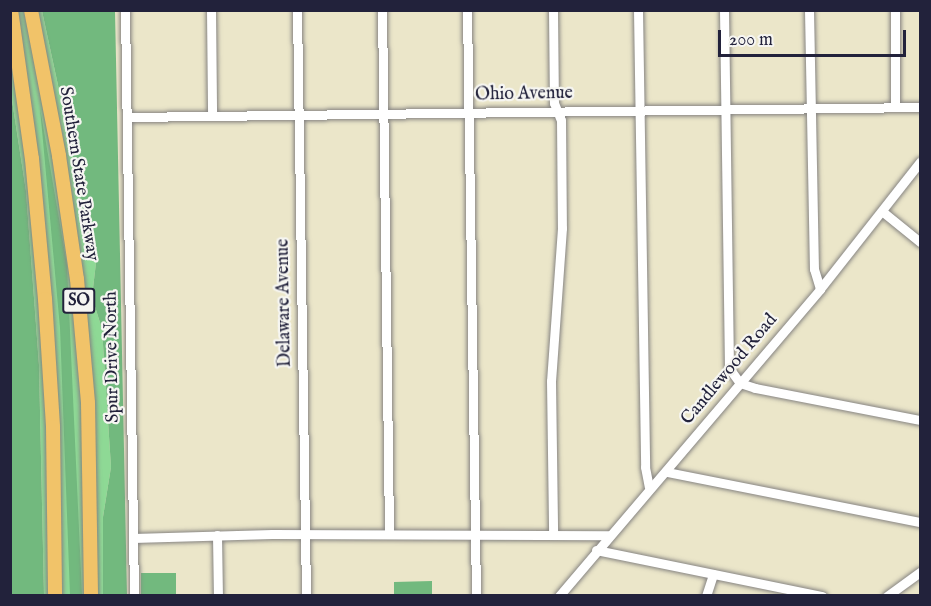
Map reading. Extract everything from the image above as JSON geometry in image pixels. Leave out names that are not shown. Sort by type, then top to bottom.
[{"type":"highway","name":"SO","points":[[11,10],[32,159],[45,299],[55,596]]},
{"type":"highway","name":"Southern State Parkway","points":[[31,10],[59,156],[77,279],[88,403],[91,596]]},
{"type":"street","name":"Spur Drive North","points":[[125,10],[134,596]]},
{"type":"street","points":[[211,10],[212,114]]},
{"type":"street","name":"Delaware Avenue","points":[[297,10],[306,596]]},
{"type":"street","points":[[381,10],[389,534]]},
{"type":"street","points":[[467,10],[476,596]]},
{"type":"street","points":[[553,10],[557,111],[561,120],[562,228],[551,381],[553,533]]},
{"type":"street","points":[[638,10],[645,467],[649,487]]},
{"type":"street","points":[[724,10],[729,368],[741,383],[921,420]]},
{"type":"street","points":[[809,10],[809,108],[814,269],[820,289]]},
{"type":"street","points":[[895,10],[895,107]]},
{"type":"street","name":"Ohio Avenue","points":[[128,117],[212,114],[921,107]]},
{"type":"street","name":"Candlewood Road","points":[[559,596],[649,487],[667,472],[820,289],[921,162]]},
{"type":"street","points":[[883,212],[921,242]]},
{"type":"street","points":[[667,472],[921,522]]},
{"type":"street","points":[[133,538],[305,534],[553,533],[610,535]]},
{"type":"street","points":[[217,535],[218,596]]},
{"type":"street","points":[[596,550],[822,596]]},
{"type":"street","points":[[887,596],[921,572]]},
{"type":"street","points":[[706,596],[713,574]]},
{"type":"green space","points":[[18,11],[26,11],[40,76],[70,269],[83,418],[86,595],[61,595],[53,329]]},
{"type":"green space","points":[[37,11],[42,11],[72,150],[82,223],[97,254],[92,297],[102,329],[111,467],[103,517],[103,595],[97,595],[93,385],[82,267]]},
{"type":"green space","points":[[42,11],[115,11],[127,595],[103,595],[103,517],[111,467],[102,329],[92,297],[97,254],[82,223],[72,150]]},
{"type":"green space","points":[[10,42],[33,220],[48,432],[50,595],[44,595],[39,365],[26,191],[11,94]]},
{"type":"green space","points":[[11,94],[26,191],[39,365],[44,595],[11,595]]},
{"type":"green space","points":[[40,108],[67,265],[82,595],[70,595],[60,328]]},
{"type":"green space","points":[[141,573],[176,573],[176,595],[141,595]]},
{"type":"green space","points":[[432,581],[432,595],[394,595],[394,582]]}]
